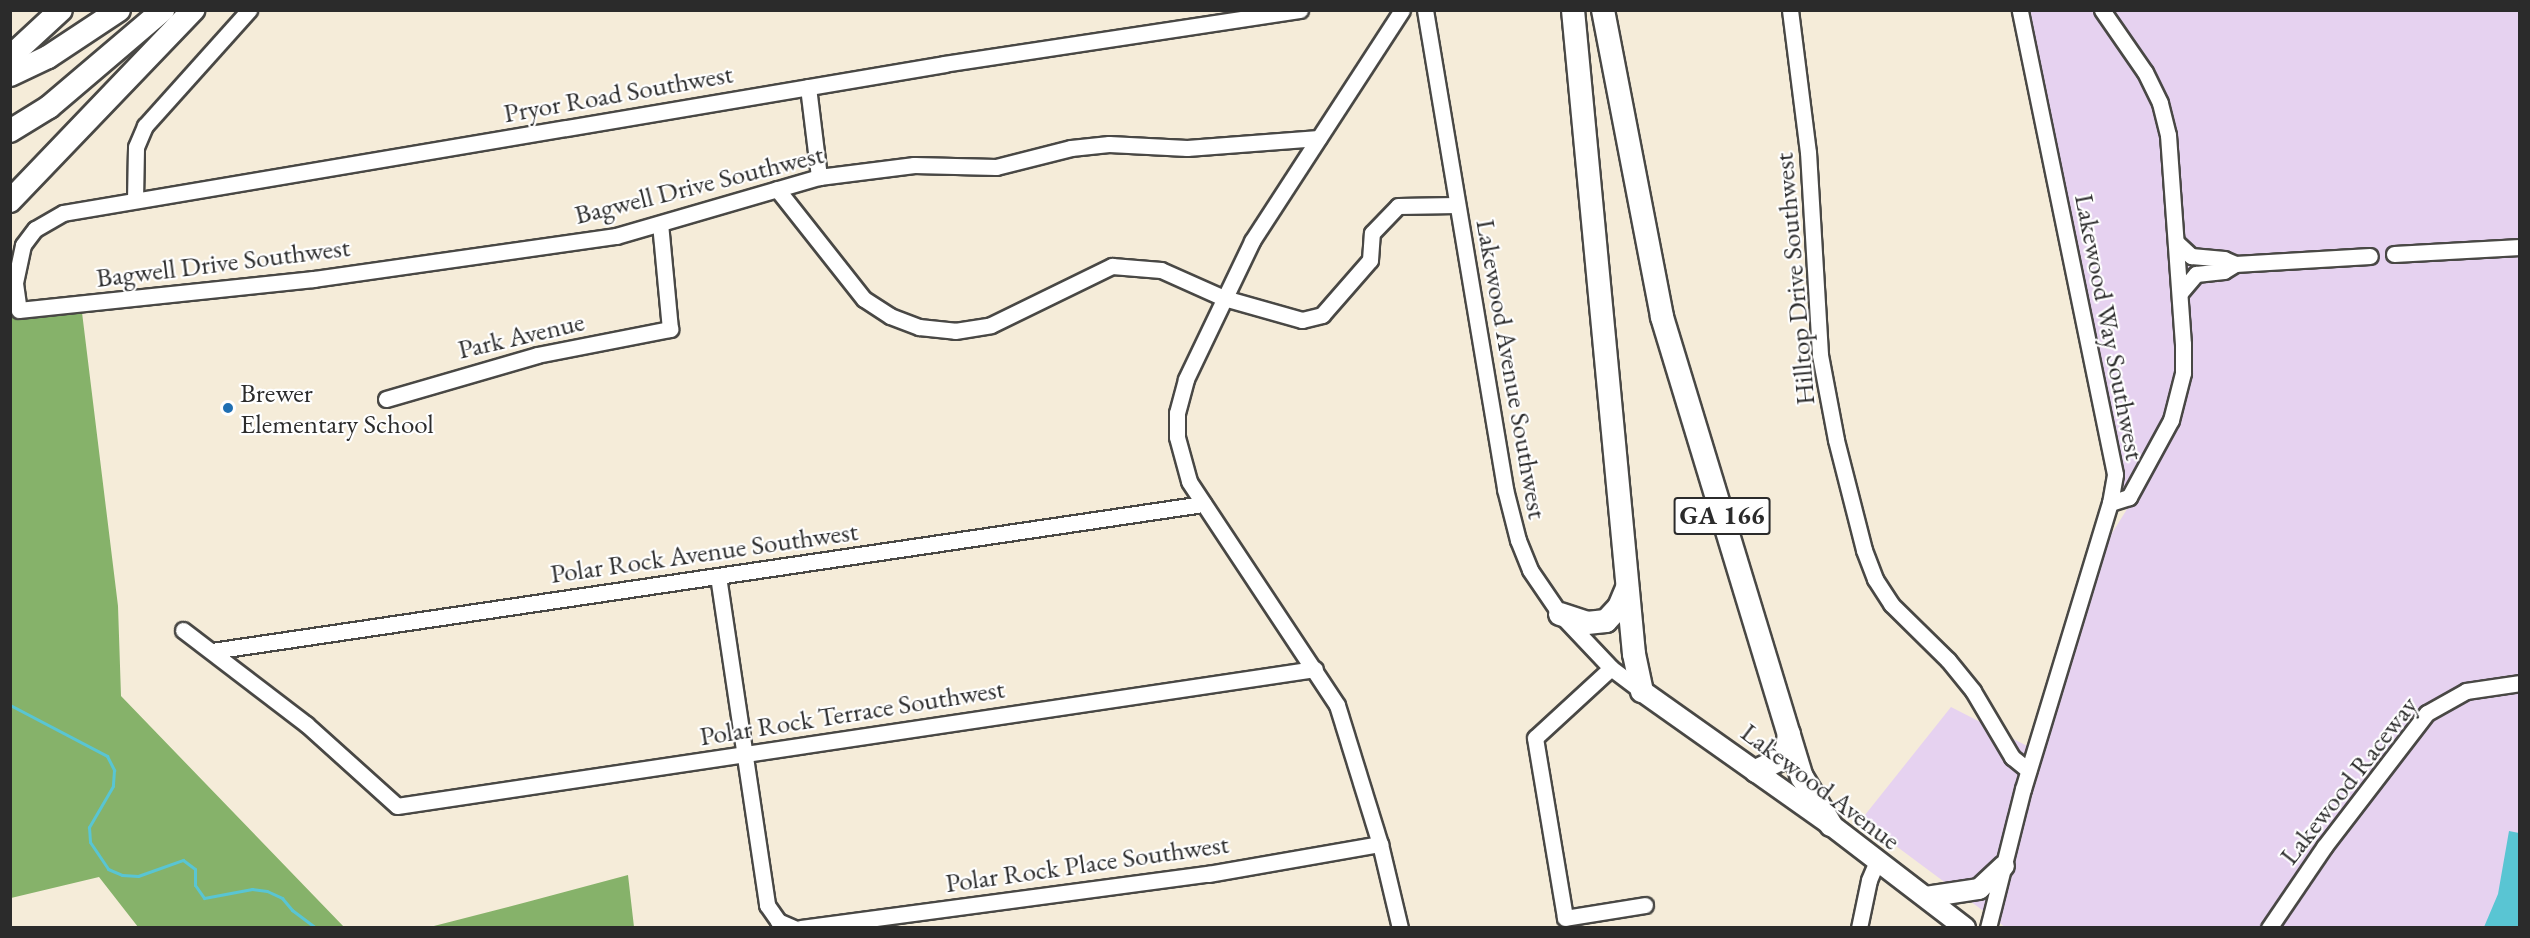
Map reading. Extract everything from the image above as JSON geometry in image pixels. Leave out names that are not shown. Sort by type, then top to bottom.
[{"type":"highway","points":[[10,57],[61,10]]},
{"type":"highway","points":[[10,75],[89,33],[119,10]]},
{"type":"highway","points":[[10,131],[57,101],[163,10]]},
{"type":"highway","points":[[10,200],[43,170],[193,10]]},
{"type":"highway","points":[[1573,10],[1628,588],[1642,691]]},
{"type":"highway","name":"GA 166","points":[[1603,10],[1637,199],[1662,317],[1788,734],[1805,783],[1831,825]]},
{"type":"highway","points":[[1560,614],[1587,623],[1606,621],[1619,607],[1628,588]]},
{"type":"highway","points":[[1756,771],[1779,760],[1787,748],[1788,734]]},
{"type":"main road","name":"Lakewood Avenue","points":[[1642,691],[1831,825],[1965,927]]},
{"type":"main road","points":[[1926,897],[1979,889],[2004,866]]},
{"type":"street","points":[[135,200],[136,147],[145,126],[249,10]]},
{"type":"street","name":"Pryor Road Southwest","points":[[19,310],[16,265],[23,245],[35,229],[63,213],[808,87],[1300,10]]},
{"type":"street","points":[[1400,927],[1380,844],[1336,705],[1315,669],[1203,504],[1182,460],[1177,413],[1186,379],[1252,240],[1402,10]]},
{"type":"street","name":"Lakewood Avenue Southwest","points":[[1425,10],[1456,205],[1514,527],[1530,570],[1560,614],[1611,668],[1642,691]]},
{"type":"street","name":"Hilltop Drive Southwest","points":[[1790,10],[1808,152],[1820,355],[1836,440],[1863,550],[1891,604],[1948,660],[1973,691],[2012,757],[2028,770]]},
{"type":"street","name":"Lakewood Way Southwest","points":[[1988,927],[2028,770],[2110,503],[2114,466],[2020,10]]},
{"type":"street","points":[[2102,10],[2145,72],[2160,103],[2168,135],[2180,293],[2183,372],[2175,409],[2129,497],[2110,503]]},
{"type":"street","points":[[808,87],[819,177]]},
{"type":"street","name":"Bagwell Drive Southwest","points":[[19,310],[313,279],[616,236],[819,177],[914,165],[996,167],[1071,148],[1109,144],[1187,148],[1319,138]]},
{"type":"street","points":[[777,189],[864,298],[890,316],[919,327],[955,331],[991,325],[1112,266],[1161,270],[1224,298],[1280,317],[1302,320],[1322,315],[1370,260],[1372,233],[1398,206],[1456,205]]},
{"type":"street","name":"Park Avenue","points":[[386,399],[537,355],[670,329],[660,224]]},
{"type":"street","points":[[2176,242],[2191,256],[2224,259],[2235,264],[2370,256]]},
{"type":"street","points":[[2394,254],[2520,247]]},
{"type":"street","points":[[2180,293],[2196,274],[2224,271],[2235,264]]},
{"type":"street","name":"Polar Rock Avenue Southwest","points":[[212,651],[1203,504]]},
{"type":"street","points":[[718,576],[767,905],[778,921],[794,927]]},
{"type":"street","points":[[183,630],[212,651]]},
{"type":"street","name":"Polar Rock Terrace Southwest","points":[[212,651],[306,724],[397,806],[1315,669]]},
{"type":"street","points":[[1611,668],[1535,738],[1565,918],[1645,905]]},
{"type":"street","name":"Lakewood Raceway","points":[[2269,927],[2324,847],[2427,713],[2466,690],[2520,683]]},
{"type":"street","name":"Polar Rock Place Southwest","points":[[801,927],[1208,874],[1380,844]]},
{"type":"street","points":[[1859,927],[1869,880],[1877,861]]},
{"type":"shaded area","points":[[2012,11],[2519,11],[2519,927],[2005,927],[1861,820],[1951,707],[2031,748],[2077,589],[2129,506],[2092,403]]},
{"type":"green space","points":[[10,276],[23,313],[80,296],[118,606],[121,696],[344,927],[138,927],[99,877],[11,898]]},
{"type":"green space","points":[[628,875],[634,927],[430,927],[527,902]]},
{"type":"water","points":[[2509,831],[2519,833],[2519,927],[2484,927],[2498,894]]},
{"type":"waterway","points":[[10,705],[107,756],[114,770],[113,786],[89,827],[90,842],[108,869],[122,875],[138,876],[183,860],[195,869],[195,885],[204,898],[252,889],[267,891],[282,898],[292,910],[316,928]]},
{"type":"waterway","points":[[327,928],[361,928]]},
{"type":"place","name":"Brewer Elementary School","points":[[228,408]]}]
